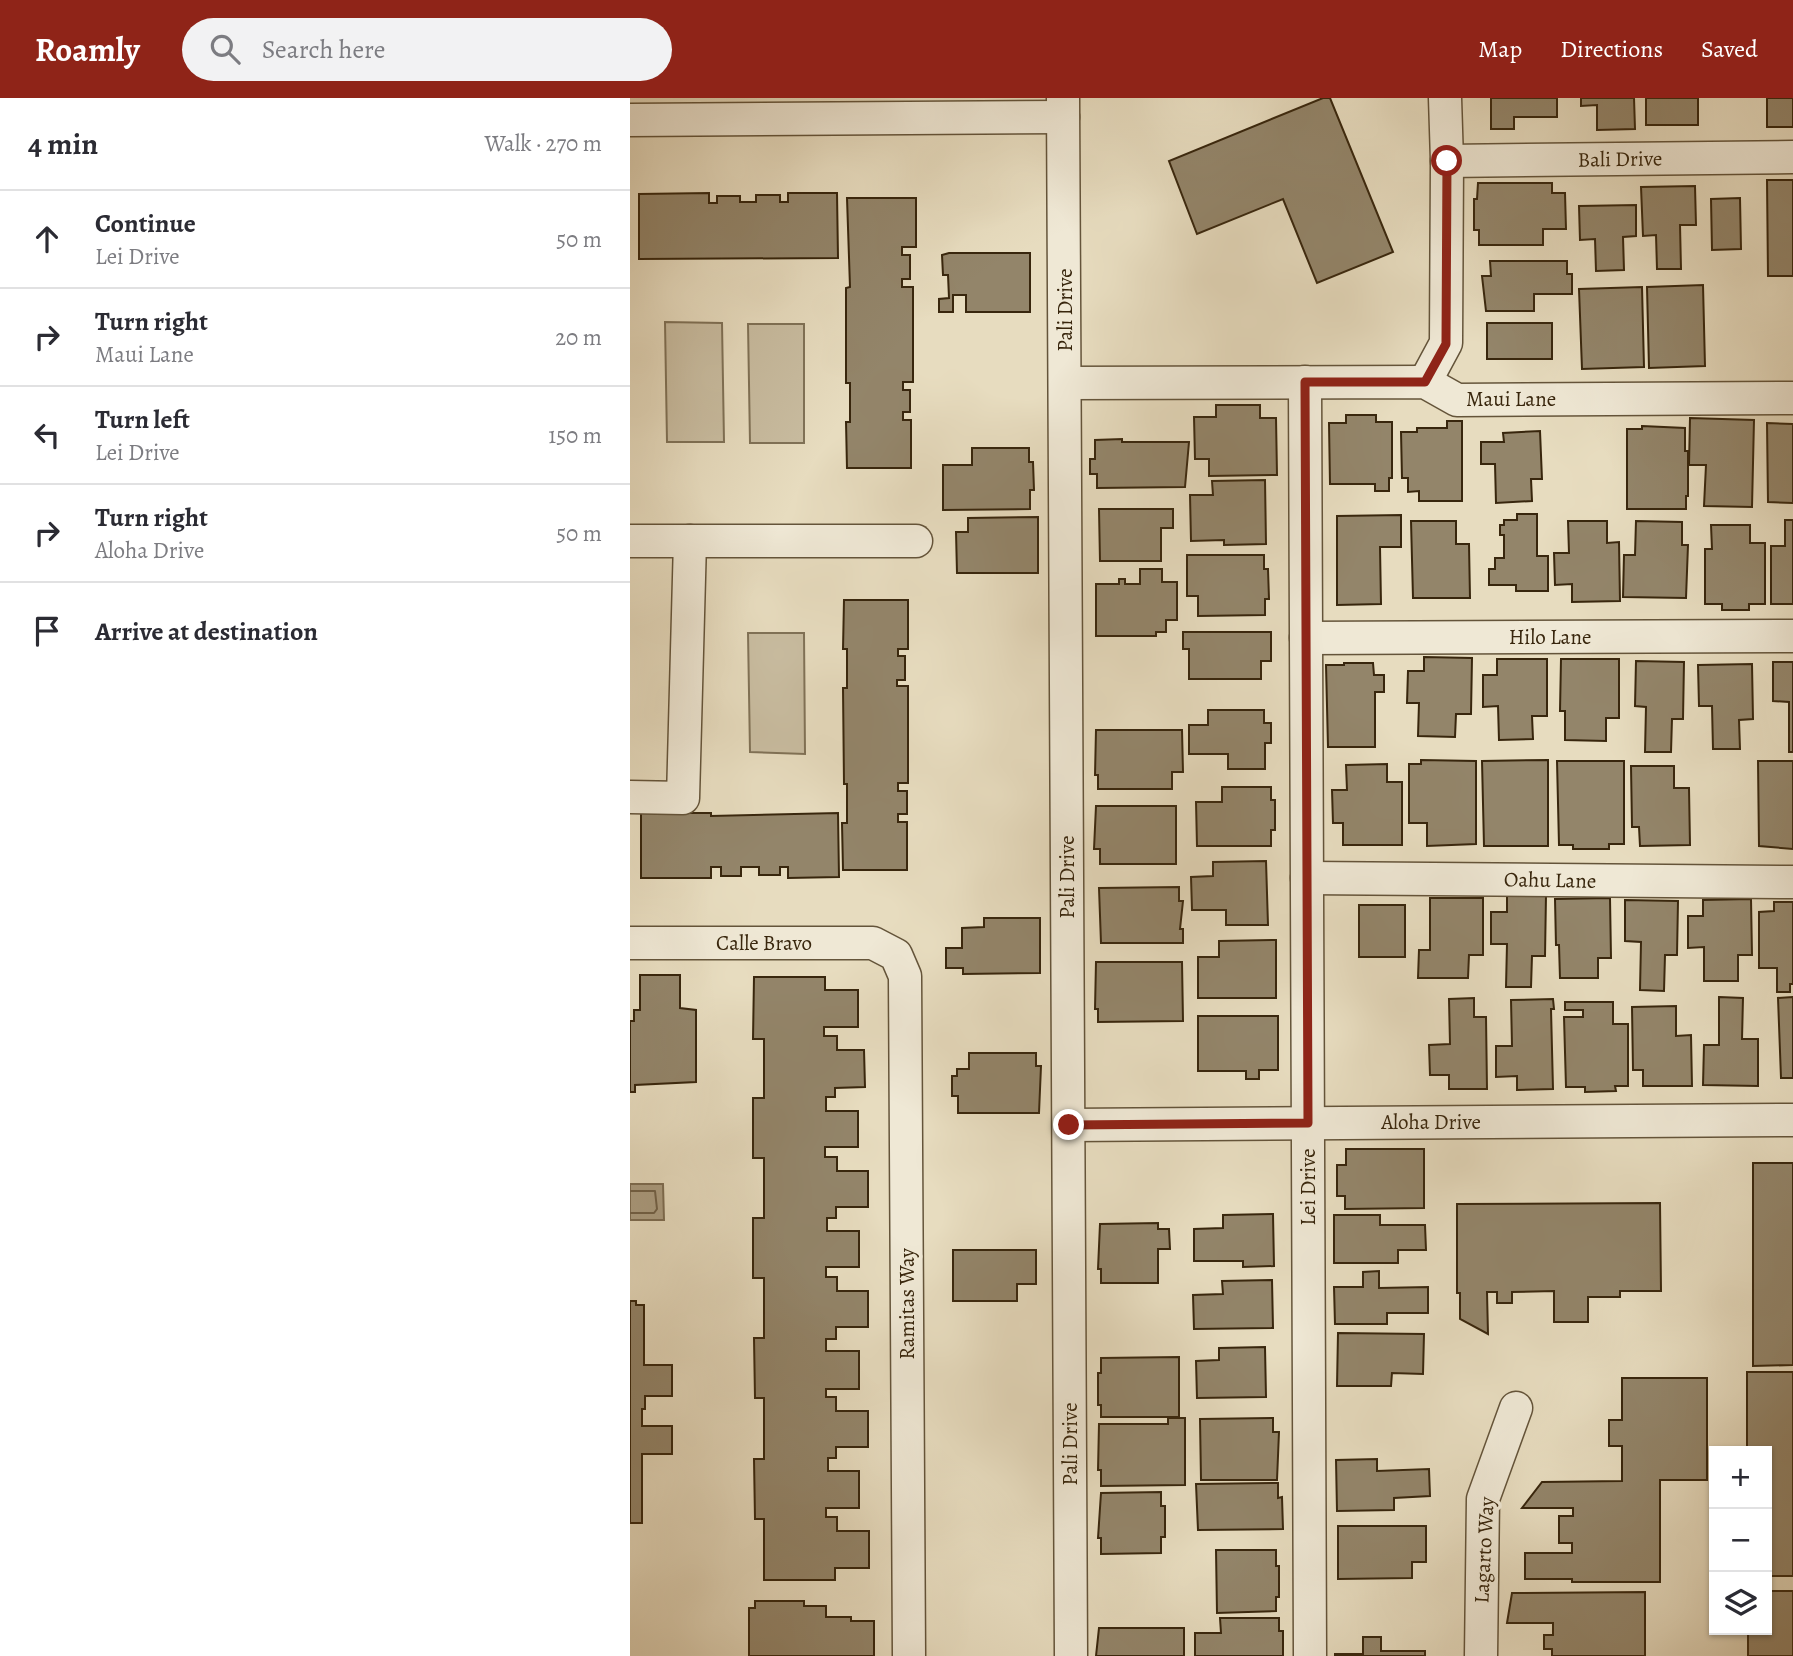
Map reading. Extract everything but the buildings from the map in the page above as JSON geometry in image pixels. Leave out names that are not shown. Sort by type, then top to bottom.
[{"type":"street","points":[[1425,382],[1446,344],[1445,98]]},
{"type":"street","points":[[630,120],[1063,107]]},
{"type":"street","name":"Pali Drive","points":[[1063,107],[1071,1656]]},
{"type":"street","name":"Bali Drive","points":[[1447,161],[1793,158]]},
{"type":"street","name":"Lei Drive","points":[[1305,382],[1310,1656]]},
{"type":"street","name":"Maui Lane","points":[[1065,383],[1425,382],[1457,400],[1793,398]]},
{"type":"street","points":[[630,541],[916,541]]},
{"type":"street","points":[[630,797],[683,798],[690,541]]},
{"type":"street","name":"Hilo Lane","points":[[1306,638],[1793,636]]},
{"type":"street","name":"Oahu Lane","points":[[1307,878],[1793,883]]},
{"type":"street","name":"Calle Bravo","points":[[630,943],[873,943],[896,955]]},
{"type":"street","name":"Ramitas Way","points":[[896,955],[905,976],[909,1656]]},
{"type":"street","name":"Aloha Drive","points":[[1069,1125],[1793,1120]]},
{"type":"street","name":"Lagarto Way","points":[[1481,1656],[1483,1499],[1516,1408]]},
{"type":"shaded area","points":[[665,322],[722,323],[724,442],[667,442]]},
{"type":"shaded area","points":[[748,324],[804,324],[804,443],[750,443]]},
{"type":"shaded area","points":[[748,633],[804,633],[805,754],[750,752]]},
{"type":"water","points":[[630,1184],[663,1184],[664,1220],[630,1220]]},
{"type":"route","points":[[1069,1125],[1308,1123],[1305,382],[1425,382],[1446,344],[1447,161]]}]
